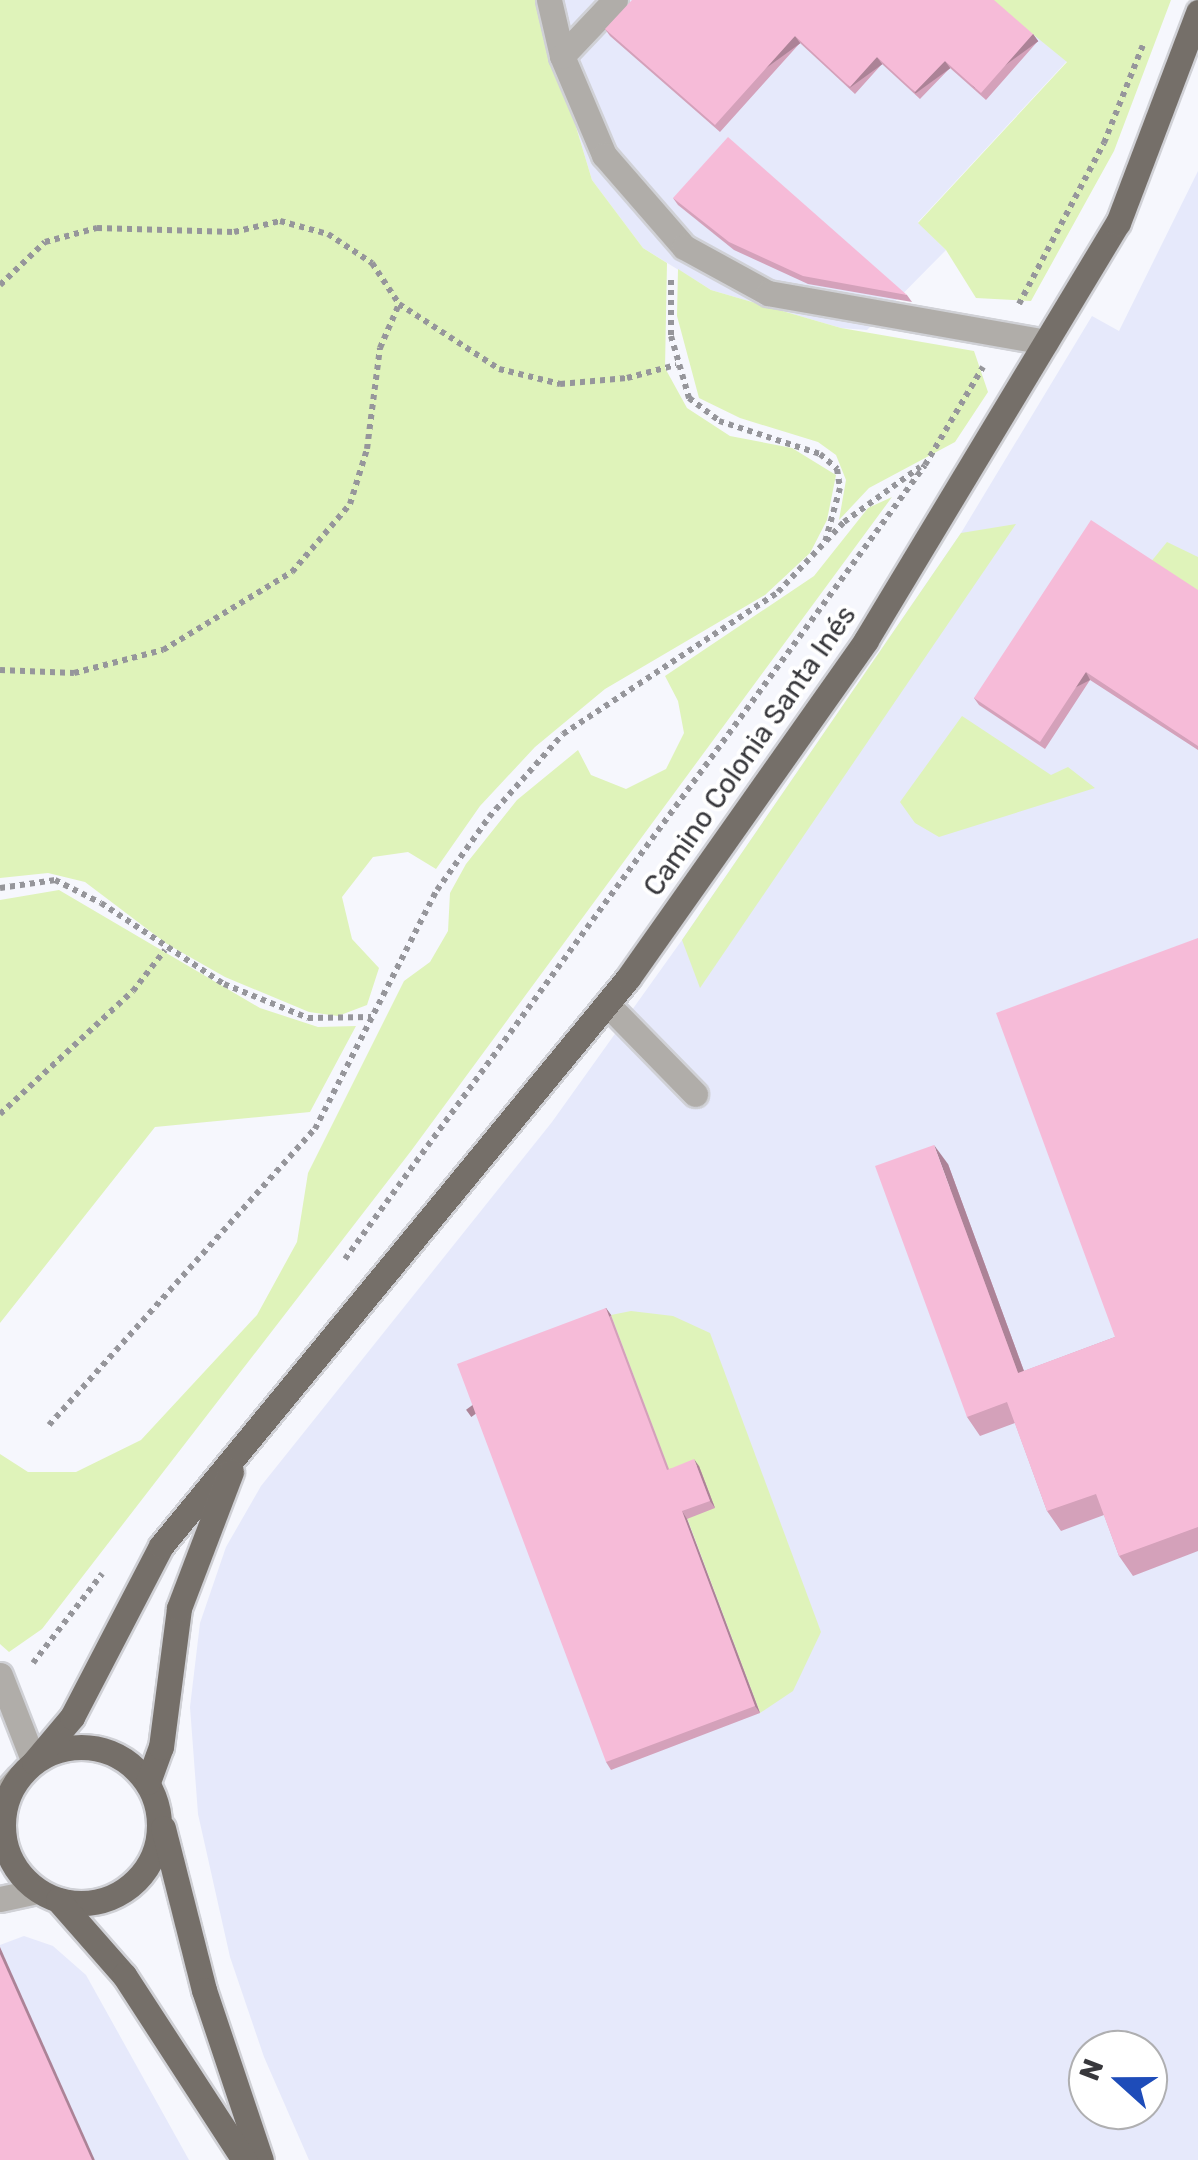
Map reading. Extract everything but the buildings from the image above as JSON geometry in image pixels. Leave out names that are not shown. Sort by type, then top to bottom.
[{"type":"main road","name":"Camino Colonia Santa Inés","points":[[26,1770],[72,1716],[161,1546],[607,1004],[866,640],[1118,222],[1198,12]]},
{"type":"main road","name":"Camino Colonia Santa Inés","points":[[148,1782],[160,1746],[179,1608],[238,1453]]},
{"type":"main road","points":[[244,2160],[124,1975],[48,1895],[22,1876],[4,1838],[8,1796],[26,1770],[74,1746],[95,1747],[134,1766],[148,1782],[204,1990],[261,2160]]},
{"type":"main road","points":[[48,1895],[94,1902],[128,1888],[156,1850],[158,1809]]},
{"type":"street","points":[[549,0],[562,56],[604,155],[684,247],[768,293],[1046,342]]},
{"type":"street","points":[[562,56],[616,0]]},
{"type":"street","points":[[607,1004],[695,1094]]},
{"type":"street","points":[[4,1685],[26,1770]]},
{"type":"street","name":"Camino Colonia Santa Inés","points":[[0,1798],[26,1770]]},
{"type":"street","points":[[0,1898],[48,1895]]},
{"type":"path","points":[[338,1268],[925,465],[1002,335],[1104,143],[1146,36]]},
{"type":"path","points":[[0,285],[45,242],[97,228],[234,232],[280,221],[328,234],[372,263],[399,304],[499,369],[560,384],[627,378],[676,365]]},
{"type":"path","points":[[684,247],[669,293],[676,365],[689,398],[719,421],[820,454],[837,468],[840,488],[822,551]]},
{"type":"path","points":[[0,670],[74,673],[163,650],[292,572],[350,504],[367,449],[380,348],[399,304]]},
{"type":"path","points":[[49,1425],[315,1128],[437,890],[489,817],[564,734],[778,592],[874,497],[925,465],[986,442]]},
{"type":"path","points":[[0,888],[55,880],[102,903],[165,950],[224,984],[308,1018],[372,1017]]},
{"type":"path","points":[[0,1114],[133,991],[165,950]]},
{"type":"path","points":[[4,1685],[106,1569]]},
{"type":"shaded area","points":[[538,0],[991,0],[1067,61],[918,222],[946,250],[867,330],[841,328],[711,290],[643,248],[592,180]]},
{"type":"shaded area","points":[[1198,171],[1198,2160],[309,2160],[264,2057],[230,1957],[198,1814],[190,1707],[200,1623],[226,1547],[261,1486],[552,1122],[682,940],[961,533],[1092,316],[1119,331]]},
{"type":"shaded area","points":[[24,1936],[53,1946],[86,1975],[189,2160],[0,2160],[0,1945]]},
{"type":"green space","points":[[0,0],[538,0],[592,180],[643,248],[667,263],[665,368],[687,408],[730,436],[792,448],[836,475],[827,520],[810,553],[765,595],[605,689],[535,747],[480,806],[436,869],[408,852],[373,857],[342,897],[352,939],[379,968],[367,1005],[338,1016],[309,1012],[225,977],[167,944],[85,882],[48,873],[0,878]]},
{"type":"green space","points":[[991,0],[1171,0],[1114,151],[1031,301],[976,298],[946,250],[918,223],[1067,62]]},
{"type":"green space","points":[[678,269],[711,290],[841,328],[974,351],[988,392],[955,442],[869,488],[839,520],[846,480],[836,455],[818,442],[740,418],[699,398],[677,316]]},
{"type":"green space","points":[[892,497],[411,1151],[42,1629],[9,1652],[0,1644],[0,1454],[28,1472],[76,1472],[141,1440],[257,1315],[297,1242],[308,1173],[404,981],[430,962],[448,931],[450,893],[466,864],[517,800],[578,750],[591,775],[626,789],[666,769],[684,733],[678,701],[665,676],[814,576],[868,508]]},
{"type":"green space","points":[[1016,524],[700,988],[682,940],[961,533]]},
{"type":"green space","points":[[1167,542],[1198,557],[1198,594],[1150,563]]},
{"type":"green space","points":[[962,716],[1051,775],[1068,767],[1095,788],[939,837],[915,823],[900,802]]},
{"type":"green space","points":[[59,890],[260,1008],[318,1027],[356,1026],[310,1112],[155,1127],[0,1323],[0,900]]},
{"type":"green space","points":[[631,1311],[673,1316],[710,1333],[821,1632],[793,1691],[760,1713],[611,1315]]}]
